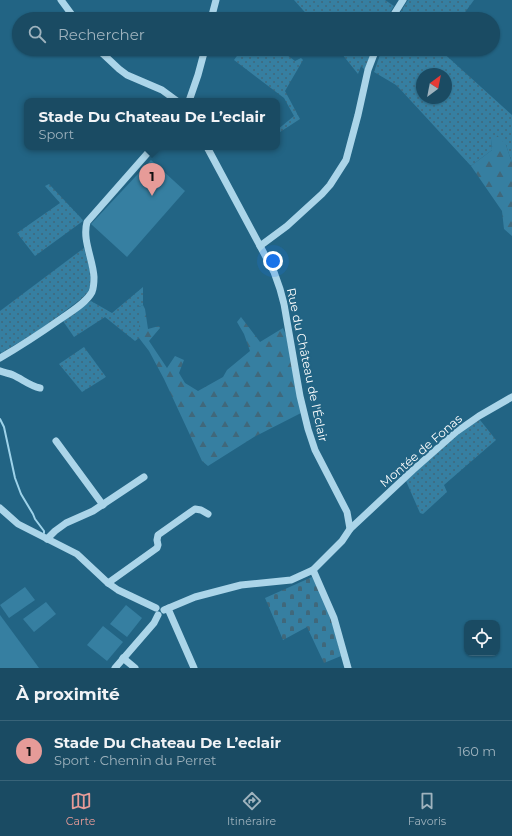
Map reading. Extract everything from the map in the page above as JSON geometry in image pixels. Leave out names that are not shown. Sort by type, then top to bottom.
[{"type":"street","points":[[61,0],[70,12]]},
{"type":"street","points":[[213,12],[216,0]]},
{"type":"street","points":[[395,12],[403,0]]},
{"type":"street","points":[[105,56],[127,75],[162,90],[173,98]]},
{"type":"street","points":[[190,98],[203,56]]},
{"type":"street","points":[[260,246],[287,226],[322,194],[330,185],[346,160],[368,70],[373,56]]},
{"type":"street","points":[[0,358],[37,335],[74,309],[89,296],[93,288],[94,275],[87,239],[87,222],[150,150]]},
{"type":"street","name":"Rue du Château de l'Éclair","points":[[209,150],[274,272],[284,304],[300,396],[308,429],[315,450],[347,512],[350,529]]},
{"type":"street","points":[[0,371],[11,374],[33,386],[40,388]]},
{"type":"street","name":"Montée de Fonas","points":[[350,529],[456,432],[479,416],[512,398]]},
{"type":"street","points":[[56,441],[103,505]]},
{"type":"street","points":[[47,539],[66,523],[93,511],[144,477]]},
{"type":"street","points":[[0,508],[18,524],[77,554],[108,583],[118,590],[162,611],[169,611],[194,668]]},
{"type":"street","points":[[108,583],[157,548],[158,536],[194,509],[201,510],[208,514]]},
{"type":"street","points":[[115,668],[154,623],[162,611],[195,597],[241,585],[291,580],[313,570],[342,541],[350,529]]},
{"type":"street","points":[[313,570],[334,618],[348,668]]},
{"type":"street","points":[[123,658],[135,668]]},
{"type":"green space","points":[[294,0],[385,0],[394,6],[390,12],[305,12]]},
{"type":"green space","points":[[408,0],[474,0],[465,12],[401,12]]},
{"type":"green space","points":[[237,56],[288,56],[295,61],[301,58],[303,60],[285,91],[300,119],[280,132],[280,128],[294,116],[284,98],[234,60]]},
{"type":"green space","points":[[344,56],[370,56],[365,70],[361,66],[358,74]]},
{"type":"green space","points":[[380,56],[447,56],[512,115],[512,163],[506,145],[491,139],[492,150],[471,166],[396,85],[374,72]]},
{"type":"green space","points":[[496,134],[506,145],[512,163],[512,236],[504,229],[502,211],[471,166],[492,150],[491,139]]},
{"type":"green space","points":[[151,160],[185,191],[127,257],[91,224]]},
{"type":"green space","points":[[49,184],[83,221],[35,256],[17,233],[60,203],[45,186]]},
{"type":"green space","points":[[84,248],[91,274],[88,292],[81,299],[38,331],[1,353],[0,311]]},
{"type":"green space","points":[[143,287],[143,305],[139,307],[139,338],[135,341],[105,317],[74,337],[63,321],[91,301],[112,313]]},
{"type":"green space","points":[[143,305],[148,329],[159,326],[160,328],[149,341],[167,368],[175,356],[184,360],[179,373],[185,383],[198,391],[223,377],[227,370],[250,351],[244,334],[237,322],[241,317],[260,342],[283,328],[286,335],[301,413],[254,437],[208,466],[202,461],[164,379],[149,351],[139,338],[139,307]]},
{"type":"green space","points":[[84,347],[106,377],[82,392],[59,364]]},
{"type":"green space","points":[[480,420],[496,440],[444,485],[447,492],[423,514],[420,513],[406,481],[459,432]]},
{"type":"green space","points":[[312,577],[330,613],[341,656],[324,663],[307,627],[283,640],[265,598]]},
{"type":"green space","points":[[25,587],[35,600],[9,618],[0,605]]},
{"type":"green space","points":[[46,602],[56,614],[34,632],[23,619]]},
{"type":"green space","points":[[126,605],[142,618],[127,637],[110,624]]},
{"type":"green space","points":[[0,615],[39,668],[0,668]]},
{"type":"green space","points":[[103,626],[123,642],[107,661],[87,645]]},
{"type":"waterway","points":[[0,419],[4,427],[15,478],[21,494],[44,533]]},
{"type":"place","name":"Stade Du Chateau De L’eclair","points":[[152,196]]}]
